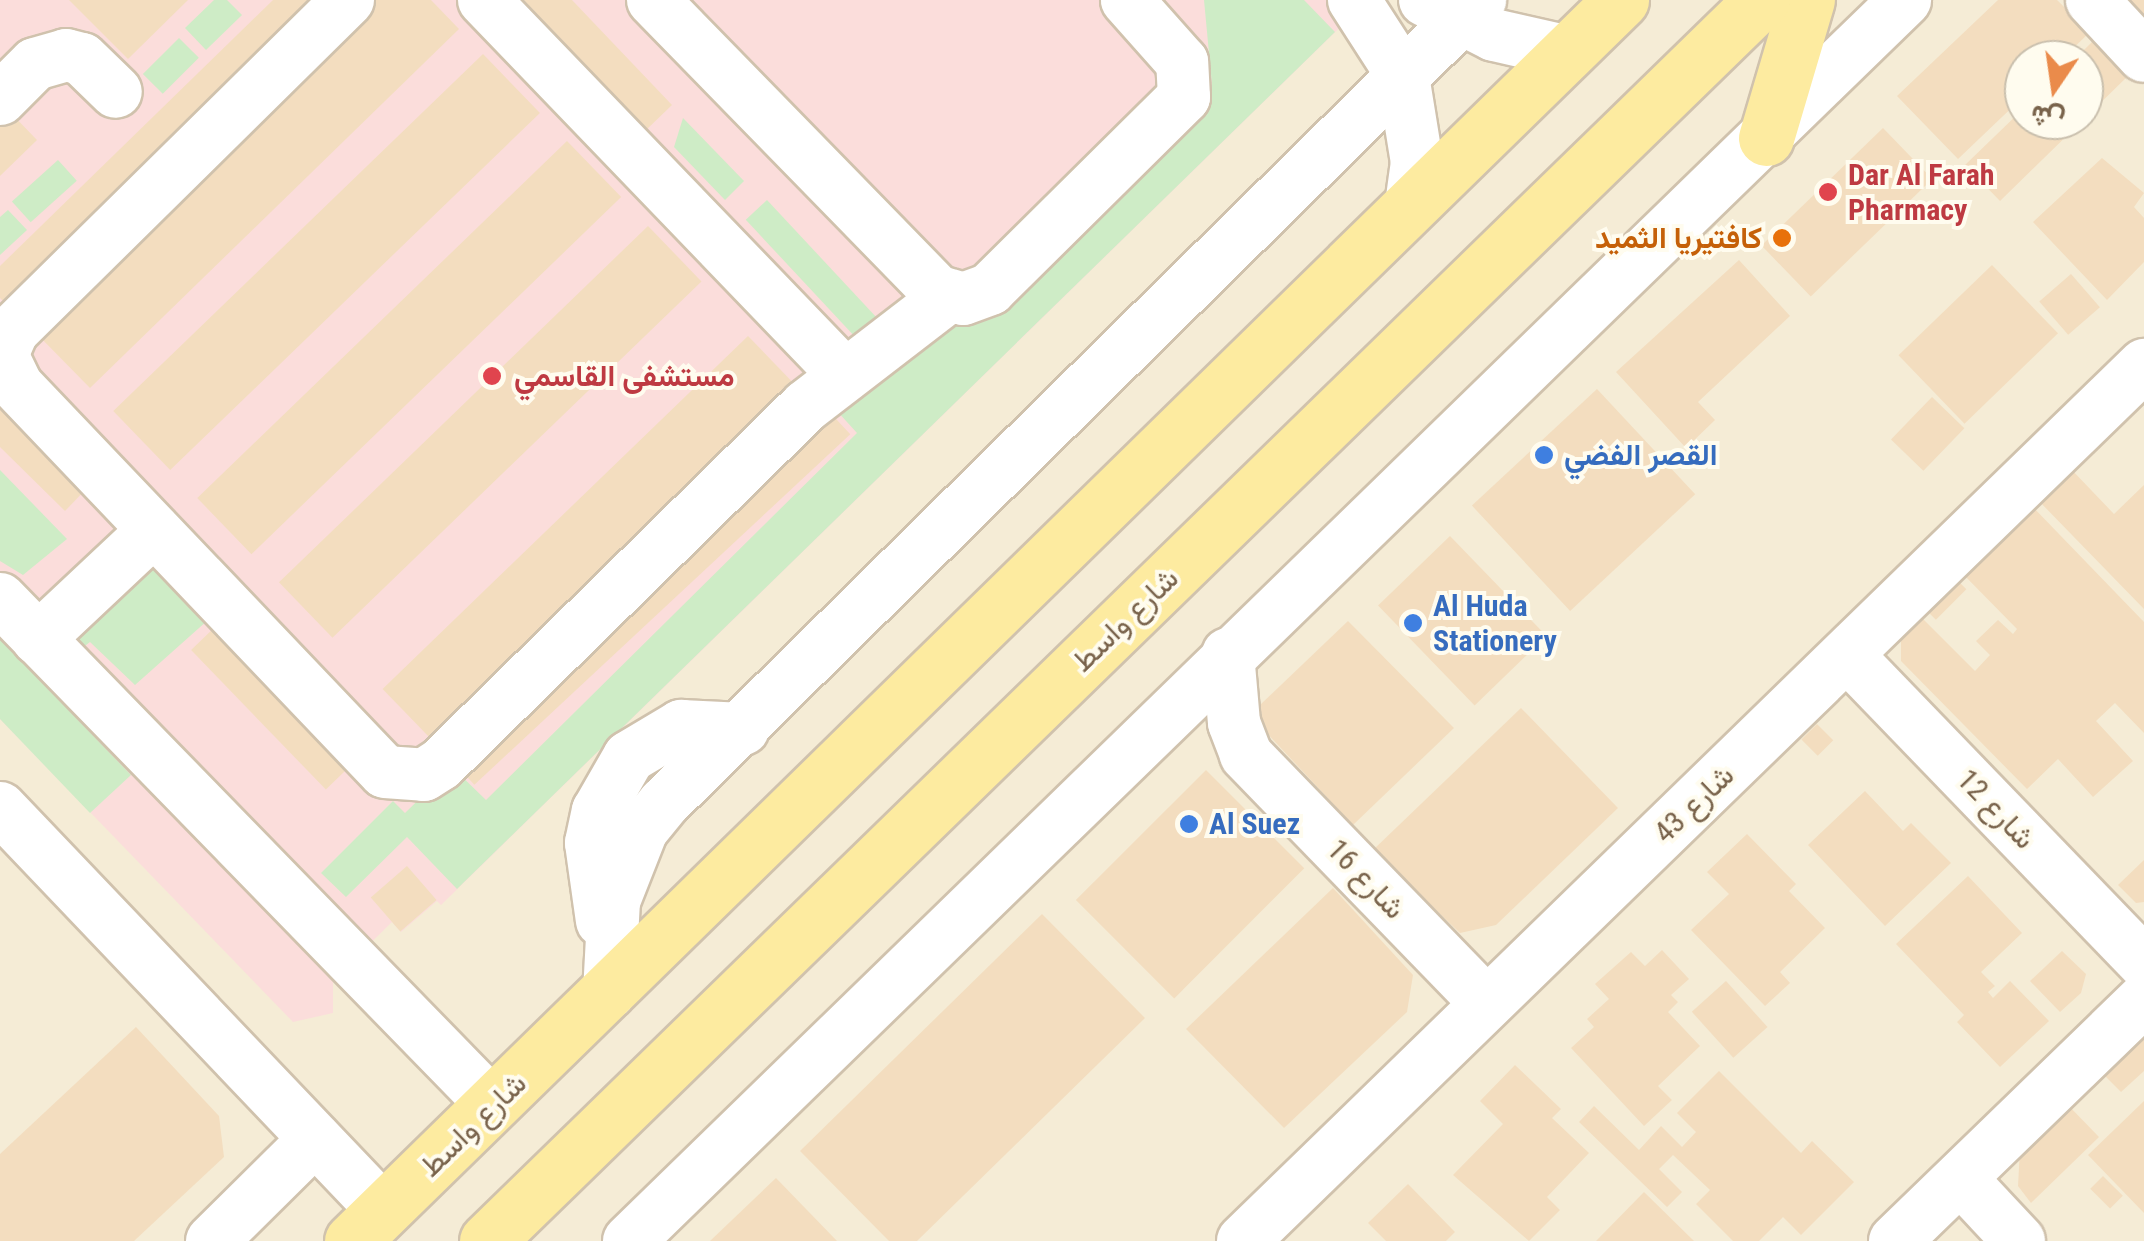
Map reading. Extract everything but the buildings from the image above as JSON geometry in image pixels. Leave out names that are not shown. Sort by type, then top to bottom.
[{"type":"main road","name":"شارع واسط","points":[[368,1226],[1621,0]]},
{"type":"main road","name":"شارع واسط","points":[[488,1241],[1762,0]]},
{"type":"main road","points":[[1766,138],[1807,0]]},
{"type":"street","points":[[348,0],[6,341],[2,355],[13,382],[371,758],[386,772],[424,775],[845,375],[949,296],[990,289],[1174,112],[1186,79],[1182,62],[1127,0]]},
{"type":"street","points":[[484,0],[845,375]]},
{"type":"street","points":[[653,0],[949,296]]},
{"type":"street","points":[[1354,0],[1403,76],[1417,162],[1411,204]]},
{"type":"street","points":[[630,1241],[1228,654],[1905,0]]},
{"type":"street","points":[[2092,0],[2144,56]]},
{"type":"street","points":[[609,993],[609,938],[591,876],[598,811],[610,782],[628,756],[667,732],[712,723],[743,729],[1403,76],[1455,7],[1568,52]]},
{"type":"street","points":[[0,99],[35,64],[66,55],[82,59],[116,92]]},
{"type":"street","name":"شارع 43","points":[[1244,1241],[2144,366]]},
{"type":"street","points":[[144,520],[18,618],[493,1105]]},
{"type":"street","name":"شارع 16","points":[[1228,654],[1234,723],[1246,755],[1486,1003]]},
{"type":"street","name":"شارع 12","points":[[1848,656],[2144,962]]},
{"type":"street","points":[[1146,736],[1246,755]]},
{"type":"street","points":[[0,808],[315,1139],[368,1226]]},
{"type":"street","points":[[1896,1241],[2144,1000]]},
{"type":"street","points":[[212,1241],[315,1139]]},
{"type":"street","points":[[1961,1179],[2019,1241]]},
{"type":"shaded area","points":[[0,0],[2144,0],[2144,1241],[0,1241]]},
{"type":"shaded area","name":"مستشفى القاسمي","points":[[0,0],[1368,0],[441,905],[437,901],[401,932],[392,922],[333,980],[333,1013],[293,1022],[0,719]]},
{"type":"green space","points":[[214,0],[227,0],[242,15],[206,50],[185,28]]},
{"type":"green space","points":[[1204,0],[1304,0],[1335,32],[457,889],[407,837],[346,897],[321,873],[393,801],[405,813],[452,767],[486,800],[857,433],[837,411],[919,334],[1012,303],[1198,122],[1212,85]]},
{"type":"green space","points":[[179,38],[199,58],[163,94],[143,74]]},
{"type":"green space","points":[[683,118],[744,181],[725,200],[674,147]]},
{"type":"green space","points":[[58,160],[77,181],[31,222],[12,201]]},
{"type":"green space","points":[[767,200],[876,317],[855,337],[746,220]]},
{"type":"green space","points":[[8,210],[27,230],[0,255],[0,217]]},
{"type":"green space","points":[[0,470],[67,539],[23,575],[0,561]]},
{"type":"green space","points":[[144,564],[157,567],[208,620],[135,685],[90,642],[81,649],[74,640]]},
{"type":"green space","points":[[0,638],[131,775],[90,813],[0,719]]},
{"type":"place","name":"Dar Al Farah Pharmacy","points":[[1828,192]]},
{"type":"place","name":"كافتيريا الثميد","points":[[1782,238]]},
{"type":"place","name":"مستشفى القاسمي","points":[[492,376]]},
{"type":"place","name":"القصر الفضي","points":[[1544,455]]},
{"type":"place","name":"Al Huda Stationery","points":[[1413,623]]},
{"type":"place","name":"Al Suez","points":[[1189,824]]}]
